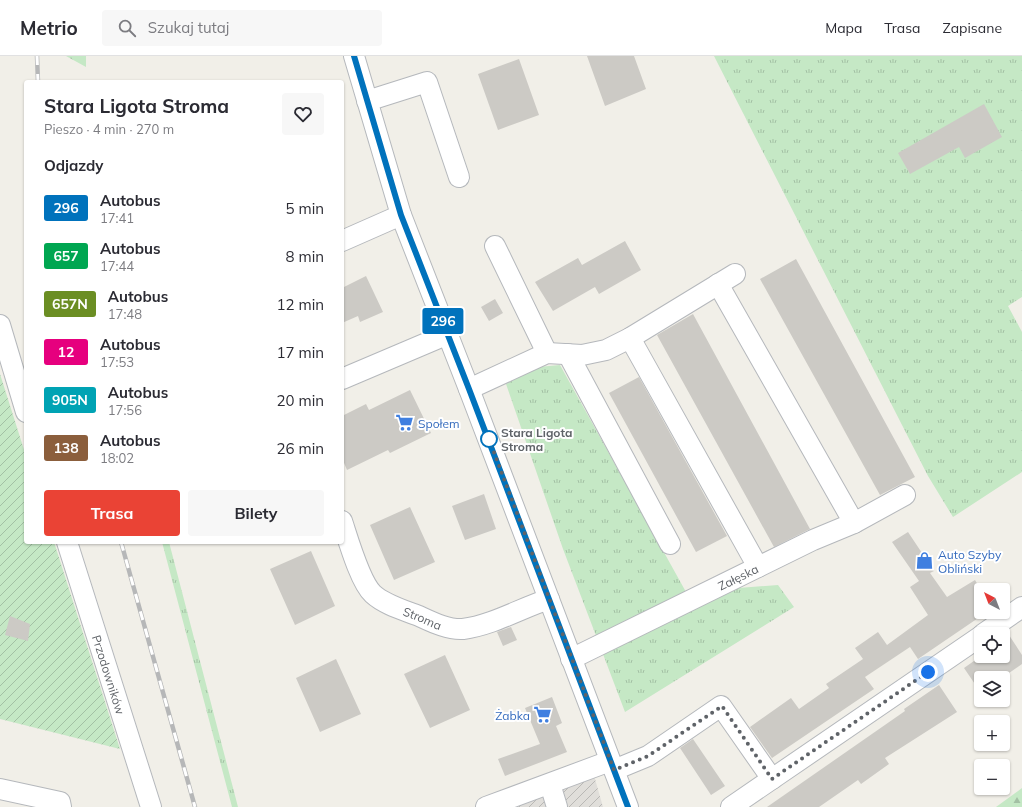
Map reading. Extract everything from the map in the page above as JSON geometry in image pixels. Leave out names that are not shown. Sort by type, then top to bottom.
[{"type":"street","points":[[356,57],[367,101],[401,215],[448,334],[628,807]]},
{"type":"street","points":[[367,101],[427,82],[459,177]]},
{"type":"street","points":[[344,240],[401,215]]},
{"type":"street","points":[[495,246],[548,353]]},
{"type":"street","points":[[469,389],[548,353],[582,355],[606,350],[630,338],[726,279],[854,523]]},
{"type":"street","points":[[1,332],[24,406]]},
{"type":"street","points":[[344,378],[448,334]]},
{"type":"street","points":[[630,338],[758,567]]},
{"type":"street","points":[[568,354],[670,544]]},
{"type":"street","name":"Załęska","points":[[571,659],[813,540],[854,523],[905,495]]},
{"type":"street","name":"Stroma","points":[[344,527],[364,582],[372,593],[383,601],[436,624],[454,629],[469,628],[482,625],[549,599]]},
{"type":"street","name":"Przodowników","points":[[68,544],[151,807]]},
{"type":"street","points":[[993,627],[1022,607]]},
{"type":"street","points":[[731,807],[974,640]]},
{"type":"street","points":[[493,806],[550,784],[612,765],[648,756],[722,706],[772,779]]},
{"type":"street","points":[[550,784],[557,807]]},
{"type":"street","points":[[0,789],[60,802],[61,807]]},
{"type":"shaded area","points":[[593,772],[603,807],[500,807]]},
{"type":"green space","points":[[66,56],[86,56],[86,67]]},
{"type":"green space","points":[[714,56],[1022,56],[1022,297],[1008,306],[1022,332],[1022,472],[953,517],[928,476]]},
{"type":"green space","points":[[560,365],[686,592],[778,585],[794,607],[625,712],[563,549],[506,384],[538,367]]},
{"type":"green space","points":[[0,374],[24,450],[24,544],[55,544],[120,749],[0,719]]},
{"type":"green space","points":[[163,544],[170,544],[238,807],[232,807]]},
{"type":"green space","points":[[1022,788],[1022,807],[996,807]]},
{"type":"building","points":[[587,56],[634,56],[646,89],[605,106]]},
{"type":"building","points":[[519,59],[539,115],[498,130],[478,74]]},
{"type":"building","points":[[984,104],[1002,137],[965,158],[959,147],[910,174],[898,153]]},
{"type":"building","points":[[625,241],[641,270],[599,294],[595,287],[553,311],[535,282],[578,258],[582,265]]},
{"type":"building","points":[[796,259],[915,477],[880,495],[760,279]]},
{"type":"building","points":[[366,276],[383,312],[360,322],[358,316],[344,322],[344,287]]},
{"type":"building","points":[[495,299],[503,313],[489,321],[481,307]]},
{"type":"building","points":[[693,314],[810,529],[774,547],[657,335]]},
{"type":"building","points":[[639,377],[727,536],[696,552],[609,393]]},
{"type":"building","points":[[410,390],[431,433],[390,453],[388,450],[347,470],[344,463],[344,415],[366,404],[369,410]]},
{"type":"building","points":[[484,494],[496,529],[465,540],[452,506]]},
{"type":"building","points":[[410,507],[435,562],[394,580],[370,525]]},
{"type":"building","points":[[908,532],[934,571],[930,573],[947,597],[975,580],[977,583],[974,583],[974,619],[977,619],[918,659],[910,647],[865,677],[874,689],[772,758],[750,727],[791,698],[799,709],[829,688],[826,684],[863,659],[855,648],[878,632],[887,645],[928,615],[910,587],[919,581],[892,542]]},
{"type":"building","points":[[311,551],[335,606],[295,625],[270,569]]},
{"type":"building","points":[[10,616],[30,624],[28,641],[5,635]]},
{"type":"building","points":[[511,627],[517,640],[503,646],[497,632]]},
{"type":"building","points":[[1010,637],[1022,655],[1022,664],[1010,672],[1010,671],[974,671],[974,683],[964,668],[974,661],[974,663],[1010,663]]},
{"type":"building","points":[[445,655],[470,710],[430,728],[404,674]]},
{"type":"building","points":[[336,659],[361,714],[320,732],[296,678]]},
{"type":"building","points":[[939,685],[957,712],[885,758],[889,764],[861,784],[858,780],[819,807],[767,807],[905,711],[904,709]]},
{"type":"building","points":[[552,697],[562,723],[556,726],[567,752],[505,776],[498,759],[540,744],[525,708]]},
{"type":"building","points":[[693,739],[725,786],[711,795],[680,748]]},
{"type":"railway","points":[[37,56],[38,80]]},
{"type":"railway","points":[[122,544],[195,807]]},
{"type":"bus line","name":"296","points":[[354,56],[401,215],[628,807]]},
{"type":"place","name":"Społem","points":[[405,423]]},
{"type":"place","name":"Stara Ligota Stroma","points":[[489,439]]},
{"type":"place","name":"Auto Szyby Obliński","points":[[925,561]]},
{"type":"place","name":"Żabka","points":[[543,715]]},
{"type":"route","points":[[489,439],[614,770],[648,756],[722,706],[772,779],[928,672]]}]
